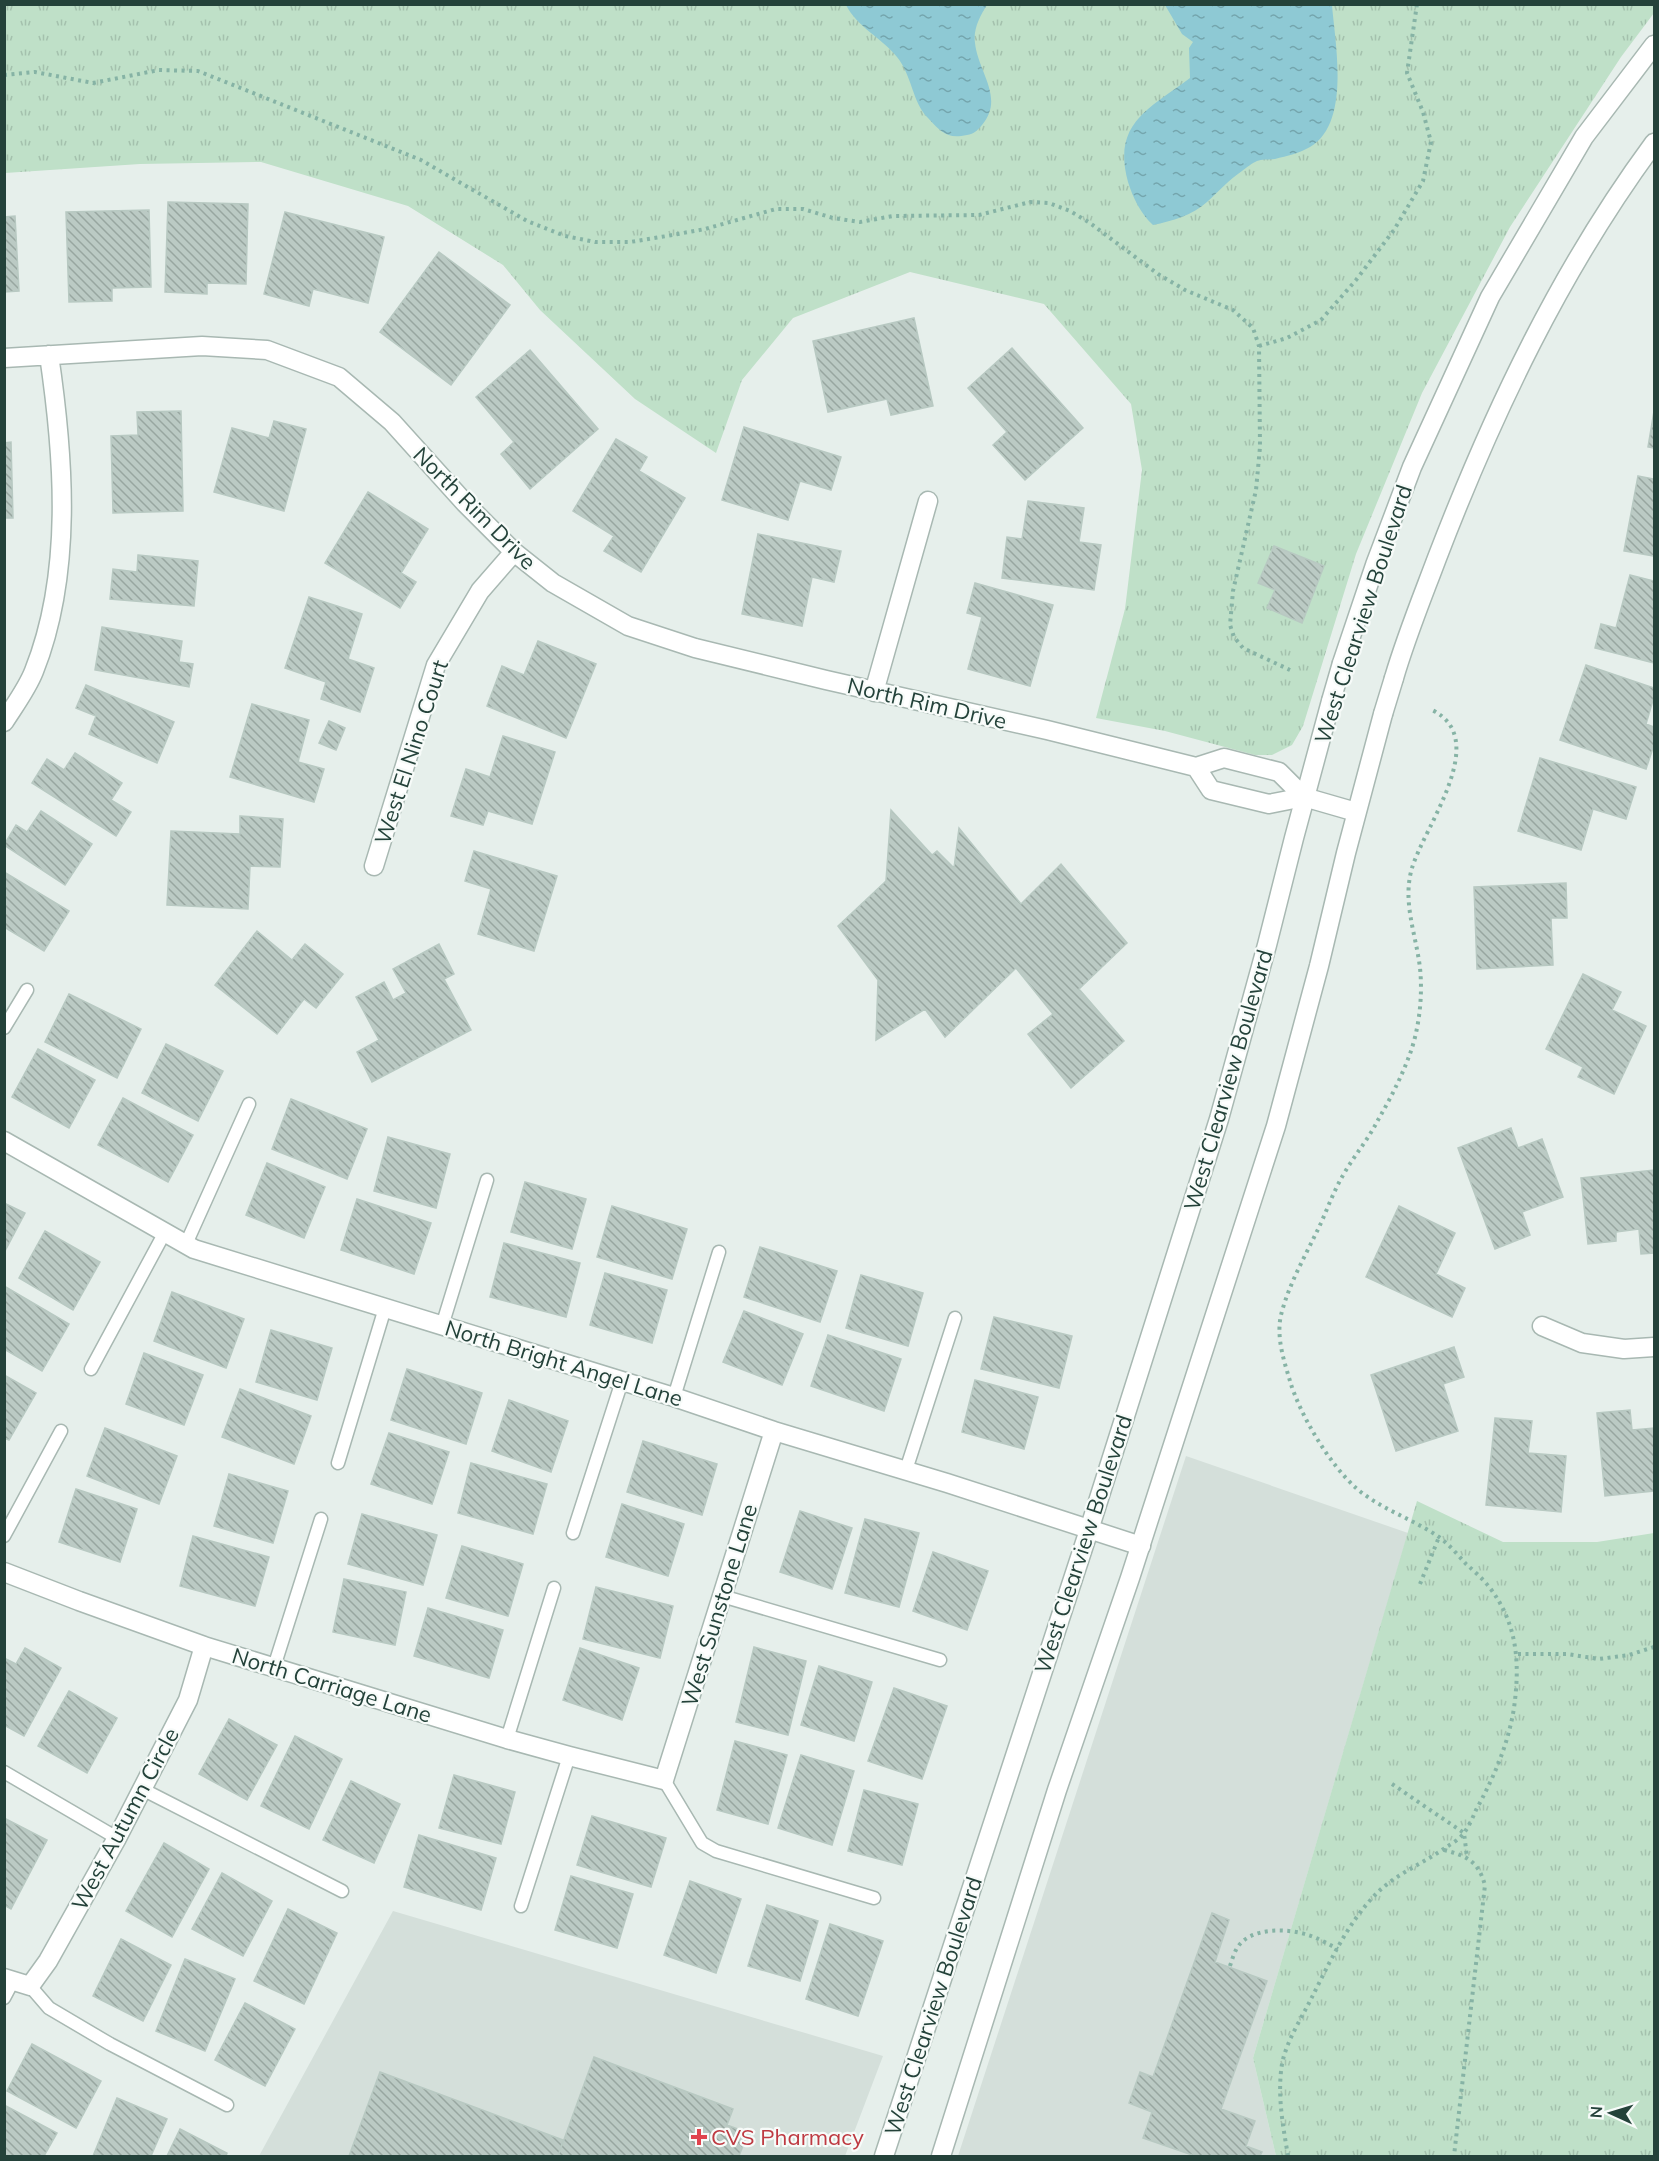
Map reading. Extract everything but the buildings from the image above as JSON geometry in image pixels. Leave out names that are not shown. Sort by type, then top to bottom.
[{"type":"street","name":"West Clearview Boulevard","points":[[884,2157],[1089,1530],[1219,1119],[1268,945],[1304,797],[1331,701],[1375,565],[1412,466],[1490,297],[1584,137],[1654,45]]},
{"type":"street","points":[[941,2157],[1057,1790],[1141,1546],[1276,1126],[1356,812],[1406,636],[1466,483],[1500,406],[1548,312],[1587,244],[1654,143]]},
{"type":"street","name":"North Rim Drive","points":[[4,358],[202,346],[267,350],[339,377],[392,422],[514,552],[553,583],[628,626],[695,648],[874,693],[1047,730],[1196,767]]},
{"type":"street","points":[[4,723],[33,673],[53,614],[62,519],[62,459],[49,355]]},
{"type":"street","points":[[874,693],[928,501]]},
{"type":"street","name":"West El Nino Court","points":[[374,866],[436,665],[480,591],[514,552]]},
{"type":"street","points":[[1304,797],[1279,772],[1224,758],[1196,767],[1211,790],[1269,804],[1304,797],[1356,812]]},
{"type":"street","name":"North Bright Angel Lane","points":[[4,1141],[194,1249],[674,1397],[774,1431],[906,1470],[1141,1546]]},
{"type":"street","points":[[1542,1326],[1582,1343],[1624,1349],[1654,1347]]},
{"type":"street","name":"West Sunstone Lane","points":[[664,1780],[774,1431]]},
{"type":"street","name":"North Carriage Lane","points":[[4,1572],[204,1646],[507,1738],[664,1780]]},
{"type":"street","name":"West Autumn Circle","points":[[16,1982],[48,1961],[117,1838],[188,1700],[204,1646]]},
{"type":"lane","points":[[4,1028],[27,990]]},
{"type":"lane","points":[[186,1245],[249,1104]]},
{"type":"lane","points":[[442,1326],[487,1180]]},
{"type":"lane","points":[[91,1369],[165,1232]]},
{"type":"lane","points":[[674,1397],[719,1252]]},
{"type":"lane","points":[[338,1463],[385,1308]]},
{"type":"lane","points":[[906,1470],[955,1318]]},
{"type":"lane","points":[[573,1533],[622,1381]]},
{"type":"lane","points":[[4,1536],[61,1431]]},
{"type":"lane","points":[[274,1667],[321,1519]]},
{"type":"lane","points":[[507,1738],[554,1588]]},
{"type":"lane","points":[[722,1596],[940,1660]]},
{"type":"lane","points":[[521,1906],[569,1756]]},
{"type":"lane","points":[[4,1772],[117,1838]]},
{"type":"lane","points":[[664,1780],[702,1843],[716,1851],[874,1898]]},
{"type":"lane","points":[[142,1789],[342,1891]]},
{"type":"lane","points":[[4,1998],[16,1982],[48,2008],[110,2044],[227,2105]]},
{"type":"path","points":[[1259,346],[1287,338],[1321,320],[1356,280],[1394,230],[1423,181],[1431,142],[1423,112],[1407,73],[1417,4]]},
{"type":"path","points":[[4,75],[35,72],[93,83],[159,70],[198,70],[421,160],[527,221],[565,236],[595,242],[630,242],[667,236],[705,229],[776,209],[803,209],[833,218],[860,222],[893,216],[979,216],[1030,202],[1049,203],[1070,211],[1090,223],[1158,274],[1185,290],[1233,310],[1253,328],[1259,346],[1260,437],[1256,490],[1233,591],[1230,625],[1234,637],[1243,648],[1290,670]]},
{"type":"path","points":[[1288,2157],[1280,2097],[1282,2064],[1293,2035],[1338,1948],[1356,1918],[1374,1896],[1392,1881],[1443,1850],[1464,1833],[1495,1775],[1504,1751],[1516,1691],[1518,1654],[1507,1620],[1490,1588],[1439,1536],[1359,1491],[1331,1460],[1295,1398],[1281,1348],[1280,1318],[1298,1270],[1342,1177],[1378,1121],[1409,1057],[1416,1031],[1420,998],[1420,968],[1412,932],[1409,887],[1412,870],[1425,836],[1442,802],[1456,757],[1456,740],[1448,722],[1438,712],[1432,710]]},
{"type":"path","points":[[1420,1584],[1439,1536]]},
{"type":"path","points":[[1518,1654],[1567,1654],[1599,1659],[1629,1655],[1654,1647]]},
{"type":"path","points":[[1392,1784],[1464,1833],[1467,1857]]},
{"type":"path","points":[[1443,1850],[1467,1857],[1478,1868],[1485,1885],[1454,2157]]},
{"type":"path","points":[[1230,1966],[1237,1948],[1246,1940],[1269,1931],[1307,1934],[1338,1948]]},
{"type":"shaded area","points":[[1186,1456],[1408,1533],[1253,2058],[1276,2156],[958,2156]]},
{"type":"shaded area","points":[[393,1911],[883,2056],[845,2156],[259,2156]]},
{"type":"green space","points":[[5,5],[1654,5],[1654,13],[1621,57],[1510,227],[1422,393],[1356,554],[1303,726],[1292,745],[1272,755],[1255,755],[1165,731],[1096,718],[1125,609],[1142,470],[1131,404],[1044,304],[910,272],[793,318],[742,380],[716,453],[635,399],[540,310],[503,265],[408,206],[261,162],[140,164],[5,173]]},
{"type":"green space","points":[[1417,1501],[1503,1542],[1597,1542],[1654,1533],[1654,2156],[1276,2156],[1253,2058]]},
{"type":"water","points":[[846,5],[987,5],[978,23],[975,38],[977,54],[991,95],[991,105],[979,129],[974,133],[954,136],[945,134],[937,128],[923,112],[897,57],[856,20]]},
{"type":"water","points":[[1165,5],[1332,5],[1338,81],[1331,120],[1323,136],[1310,147],[1275,159],[1255,162],[1195,211],[1153,225],[1135,200],[1124,162],[1125,145],[1138,119],[1190,78],[1189,48],[1193,42],[1182,34]]},
{"type":"place","name":"CVS Pharmacy","points":[[699,2137]]}]
